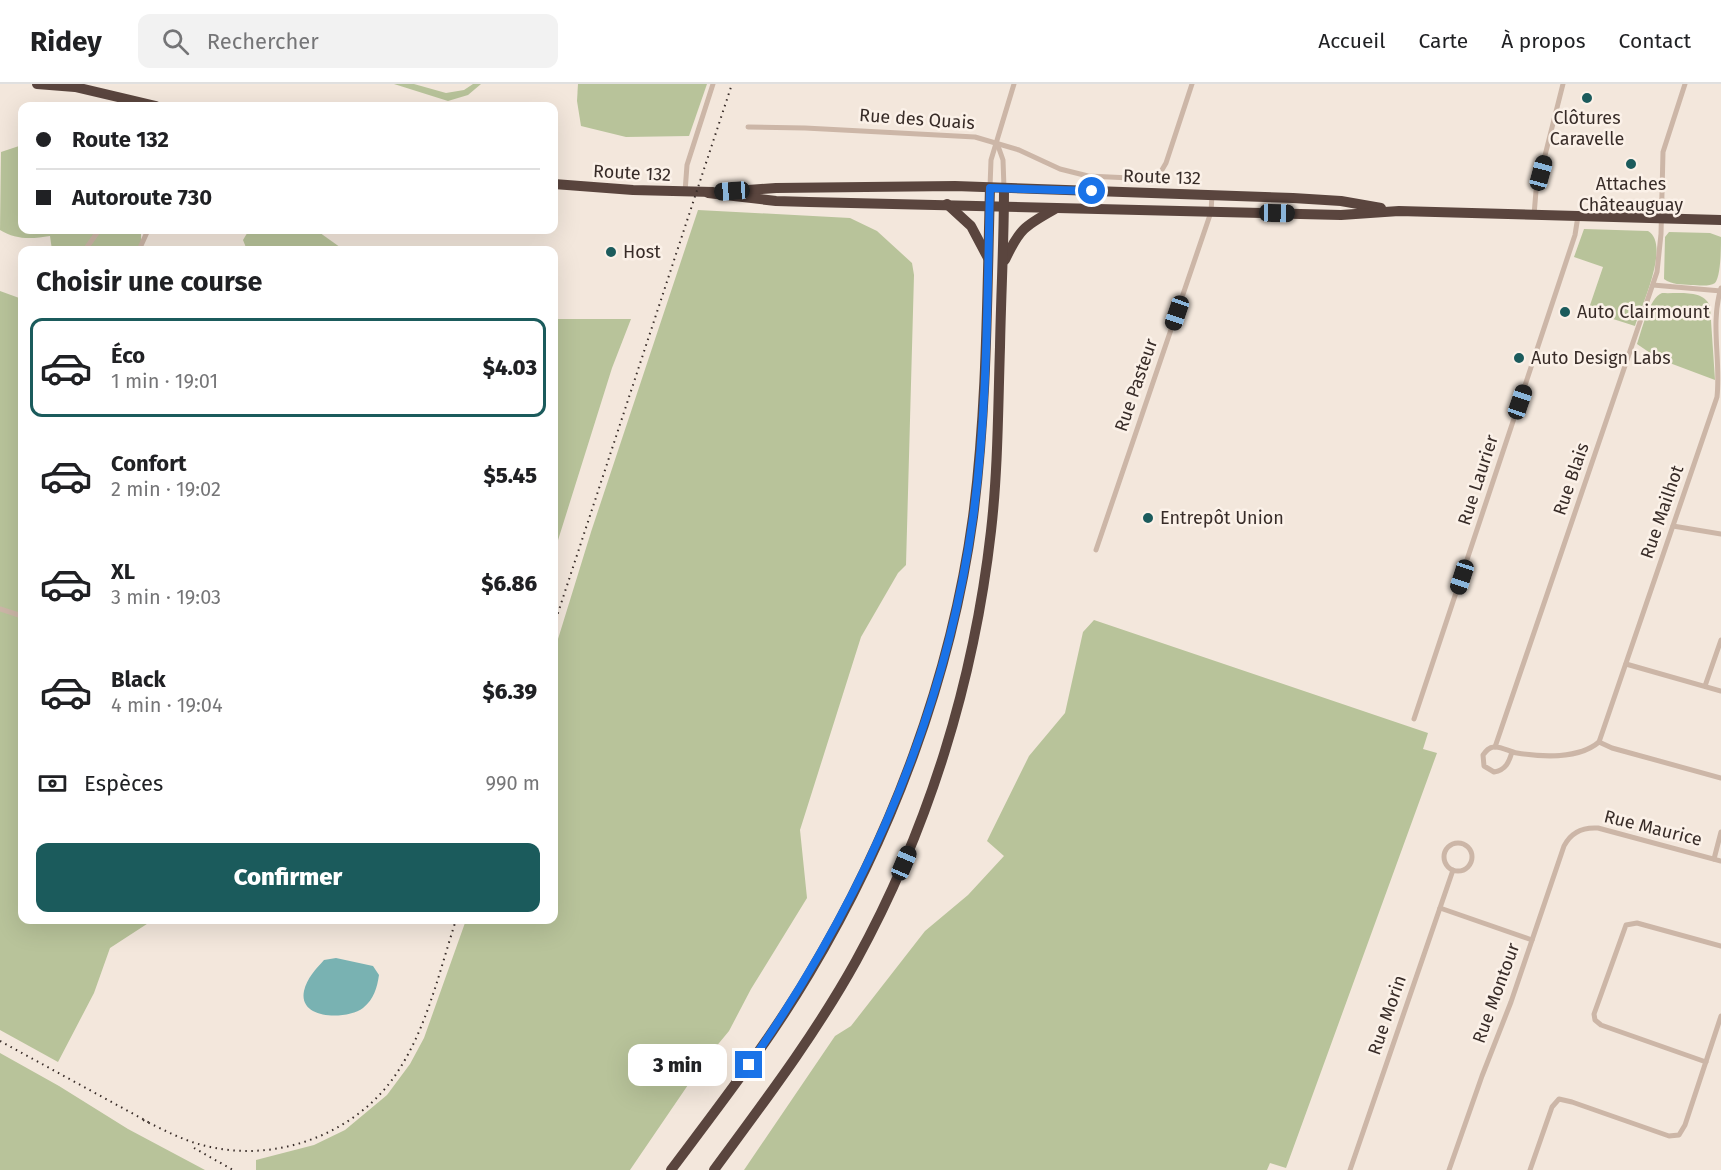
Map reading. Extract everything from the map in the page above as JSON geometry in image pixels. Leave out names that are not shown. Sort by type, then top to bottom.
[{"type":"highway","points":[[37,84],[72,85],[123,102]]},
{"type":"highway","name":"Route 132","points":[[558,184],[685,192],[922,186],[1004,188],[1315,199],[1399,211]]},
{"type":"highway","points":[[672,1170],[768,1037],[824,948],[872,856],[918,741],[950,634],[973,517],[984,408],[990,188]]},
{"type":"highway","points":[[714,1170],[802,1049],[852,968],[904,863],[943,757],[974,639],[989,548],[996,458],[1004,188]]},
{"type":"highway","name":"Route 132","points":[[708,192],[777,201],[1341,215],[1399,211],[1721,220]]},
{"type":"highway","points":[[1314,214],[1315,199]]},
{"type":"highway","points":[[947,204],[971,226],[988,258]]},
{"type":"highway","points":[[1002,266],[1023,229],[1057,208]]},
{"type":"street","points":[[685,192],[687,165],[713,84]]},
{"type":"street","points":[[990,188],[991,160],[1014,84]]},
{"type":"street","name":"Rue des Quais","points":[[748,127],[957,135],[997,142],[1074,173],[1106,177],[1152,178],[1159,175],[1166,164],[1192,84]]},
{"type":"street","points":[[1534,215],[1536,191],[1563,84]]},
{"type":"street","name":"Rue Blais","points":[[1495,747],[1653,285],[1658,267],[1663,152],[1685,84]]},
{"type":"street","points":[[997,142],[1003,160],[1004,188]]},
{"type":"street","name":"Rue Pasteur","points":[[1096,550],[1211,212],[1212,195]]},
{"type":"street","name":"Rue Laurier","points":[[1414,719],[1575,234],[1578,216]]},
{"type":"street","points":[[1653,285],[1721,290]]},
{"type":"street","name":"Rue Mailhot","points":[[1599,742],[1717,396],[1720,368],[1716,321],[1721,290]]},
{"type":"street","points":[[1673,526],[1721,534]]},
{"type":"street","points":[[0,609],[18,615]]},
{"type":"street","points":[[1705,686],[1721,640]]},
{"type":"street","points":[[1626,664],[1721,691]]},
{"type":"street","points":[[1512,752],[1506,767],[1498,771],[1490,771],[1484,766],[1485,752],[1495,747],[1512,752],[1561,755],[1590,748],[1599,742],[1606,747],[1721,778]]},
{"type":"street","name":"Rue Maurice","points":[[1577,831],[1598,828],[1721,861]]},
{"type":"street","name":"Rue Montour","points":[[1449,1170],[1564,846],[1569,837],[1577,831]]},
{"type":"street","points":[[1714,859],[1721,832]]},
{"type":"street","name":"Rue Morin","points":[[1454,844],[1462,844],[1470,850],[1470,864],[1463,870],[1453,870],[1445,861],[1445,853],[1454,844]]},
{"type":"street","name":"Rue Morin","points":[[1350,1170],[1453,870]]},
{"type":"street","points":[[1440,908],[1532,940]]},
{"type":"street","points":[[1706,1062],[1602,1025],[1595,1020],[1594,1014],[1623,929],[1629,923],[1637,923],[1721,946]]},
{"type":"street","points":[[1530,1170],[1552,1107],[1559,1100],[1572,1102],[1669,1136],[1679,1135],[1685,1125],[1721,1016]]},
{"type":"green space","points":[[394,84],[414,84],[446,93],[464,90],[473,84],[481,84],[468,95],[448,101]]},
{"type":"green space","points":[[578,84],[707,84],[689,136],[626,137],[581,126],[577,101]]},
{"type":"green space","points":[[18,146],[18,234],[141,234],[141,246],[51,246],[50,236],[24,238],[12,236],[0,230],[1,152]]},
{"type":"green space","points":[[698,210],[850,218],[877,231],[912,263],[914,275],[906,565],[898,573],[861,637],[800,830],[807,898],[751,989],[729,1031],[705,1060],[630,1170],[256,1170],[256,1160],[314,1145],[345,1130],[387,1095],[410,1064],[424,1038],[465,924],[558,924],[558,639],[591,532]]},
{"type":"green space","points":[[1584,229],[1648,231],[1654,238],[1657,249],[1656,262],[1635,326],[1588,311],[1603,267],[1574,257]]},
{"type":"green space","points":[[1669,232],[1710,233],[1721,237],[1720,268],[1715,283],[1680,284],[1664,279],[1665,237]]},
{"type":"green space","points":[[247,234],[322,234],[338,246],[245,246],[243,240]]},
{"type":"green space","points":[[0,291],[18,298],[18,924],[147,924],[110,948],[94,993],[58,1062],[0,1030]]},
{"type":"green space","points":[[1662,293],[1696,295],[1707,301],[1710,306],[1715,380],[1659,359],[1637,344],[1653,301]]},
{"type":"green space","points":[[558,319],[631,319],[612,368],[558,540]]},
{"type":"green space","points":[[1094,620],[1428,733],[1423,749],[1437,753],[1286,1168],[1270,1163],[1267,1170],[744,1170],[835,1036],[851,1026],[925,931],[968,895],[1004,856],[987,841],[1029,756],[1065,713],[1083,632]]},
{"type":"green space","points":[[0,1053],[128,1129],[205,1170],[0,1170]]},
{"type":"water","points":[[336,958],[373,966],[379,975],[376,989],[363,1008],[356,1012],[336,1016],[325,1015],[308,1008],[304,1001],[304,991],[312,974],[324,960]]},
{"type":"railway","points":[[558,613],[732,84]]},
{"type":"railway","points":[[143,1120],[190,1141],[234,1150],[262,1150],[289,1146],[316,1138],[341,1126],[364,1110],[383,1090],[410,1051],[433,996],[455,924]]},
{"type":"railway","points":[[0,1041],[150,1123]]},
{"type":"railway","points":[[194,1148],[233,1170]]},
{"type":"place","name":"Clôtures Caravelle","points":[[1587,98]]},
{"type":"place","name":"Attaches Châteauguay","points":[[1631,164]]},
{"type":"place","name":"Host","points":[[611,252]]},
{"type":"place","name":"Auto Clairmount","points":[[1565,312]]},
{"type":"place","name":"Auto Design Labs","points":[[1519,358]]},
{"type":"place","name":"Entrepôt Union","points":[[1148,518]]},
{"type":"route","points":[[749,1065],[809,974],[865,871],[912,757],[945,654],[967,552],[980,450],[984,408],[990,188],[1092,191]]}]
